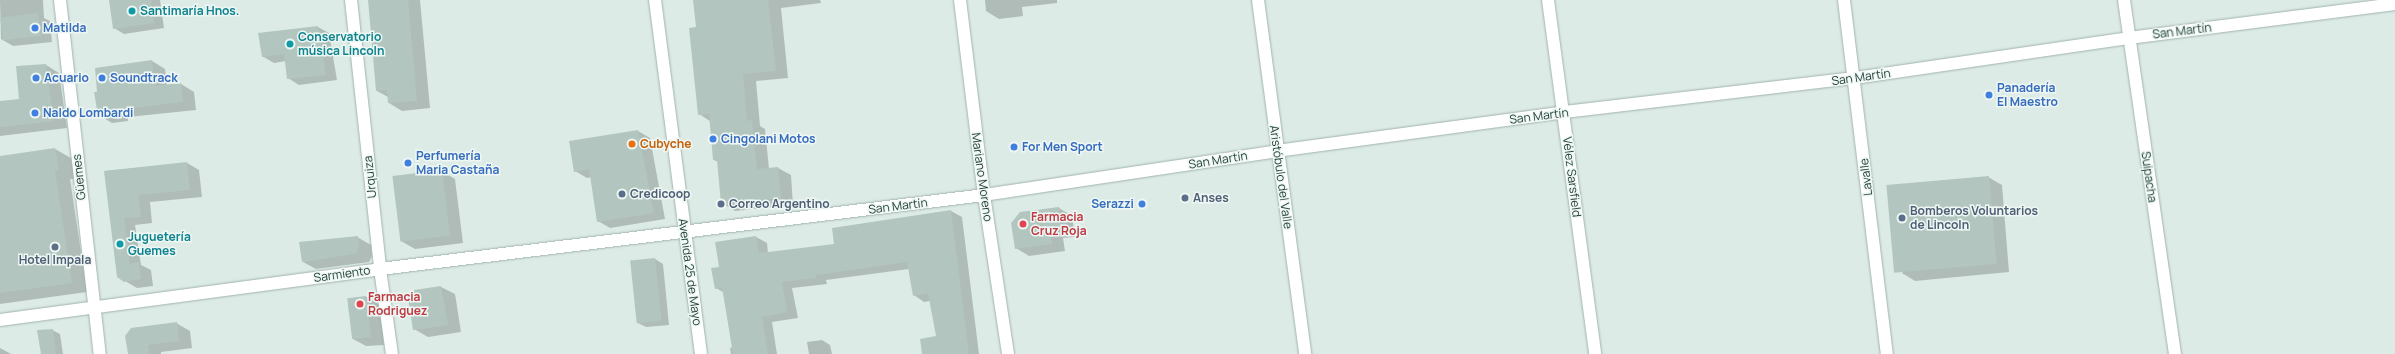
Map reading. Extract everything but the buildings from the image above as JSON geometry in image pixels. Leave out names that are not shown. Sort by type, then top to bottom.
[{"type":"street","name":"Güemes","points":[[60,0],[100,354]]},
{"type":"street","name":"Urquiza","points":[[350,0],[380,269],[392,354]]},
{"type":"street","name":"Avenida 25 de Mayo","points":[[654,0],[701,354]]},
{"type":"street","name":"Mariano Moreno","points":[[960,0],[984,195],[1008,354]]},
{"type":"street","name":"Aristóbulo del Valle","points":[[1258,0],[1305,354]]},
{"type":"street","name":"Vélez Sarsfield","points":[[1548,0],[1595,354]]},
{"type":"street","name":"Lavalle","points":[[1844,0],[1855,78],[1887,354]]},
{"type":"street","name":"Suipacha","points":[[2124,0],[2174,354]]},
{"type":"street","name":"San Martín","points":[[685,233],[984,195],[1277,151],[1564,112],[1855,78],[2129,38],[2395,4]]},
{"type":"street","name":"Sarmiento","points":[[0,320],[380,269],[685,233]]},
{"type":"place","name":"Santimaría Hnos.","points":[[132,11]]},
{"type":"place","name":"Matilda","points":[[35,28]]},
{"type":"place","name":"Conservatorio música Lincoln","points":[[290,44]]},
{"type":"place","name":"Acuario","points":[[36,78]]},
{"type":"place","name":"Soundtrack","points":[[102,78]]},
{"type":"place","name":"Panadería El Maestro","points":[[1989,95]]},
{"type":"place","name":"Naldo Lombardi","points":[[35,113]]},
{"type":"place","name":"Cingolani Motos","points":[[713,139]]},
{"type":"place","name":"Cubyche","points":[[632,144]]},
{"type":"place","name":"For Men Sport","points":[[1014,147]]},
{"type":"place","name":"Perfumería Maria Castaña","points":[[408,163]]},
{"type":"place","name":"Credicoop","points":[[622,194]]},
{"type":"place","name":"Anses","points":[[1185,198]]},
{"type":"place","name":"Correo Argentino","points":[[721,204]]},
{"type":"place","name":"Serazzi","points":[[1142,204]]},
{"type":"place","name":"Bomberos Voluntarios de Lincoln","points":[[1902,218]]},
{"type":"place","name":"Farmacia Cruz Roja","points":[[1023,224]]},
{"type":"place","name":"Juguetería Guemes","points":[[120,244]]},
{"type":"place","name":"Hotel Impala","points":[[55,247]]},
{"type":"place","name":"Farmacia Rodriguez","points":[[360,304]]}]
